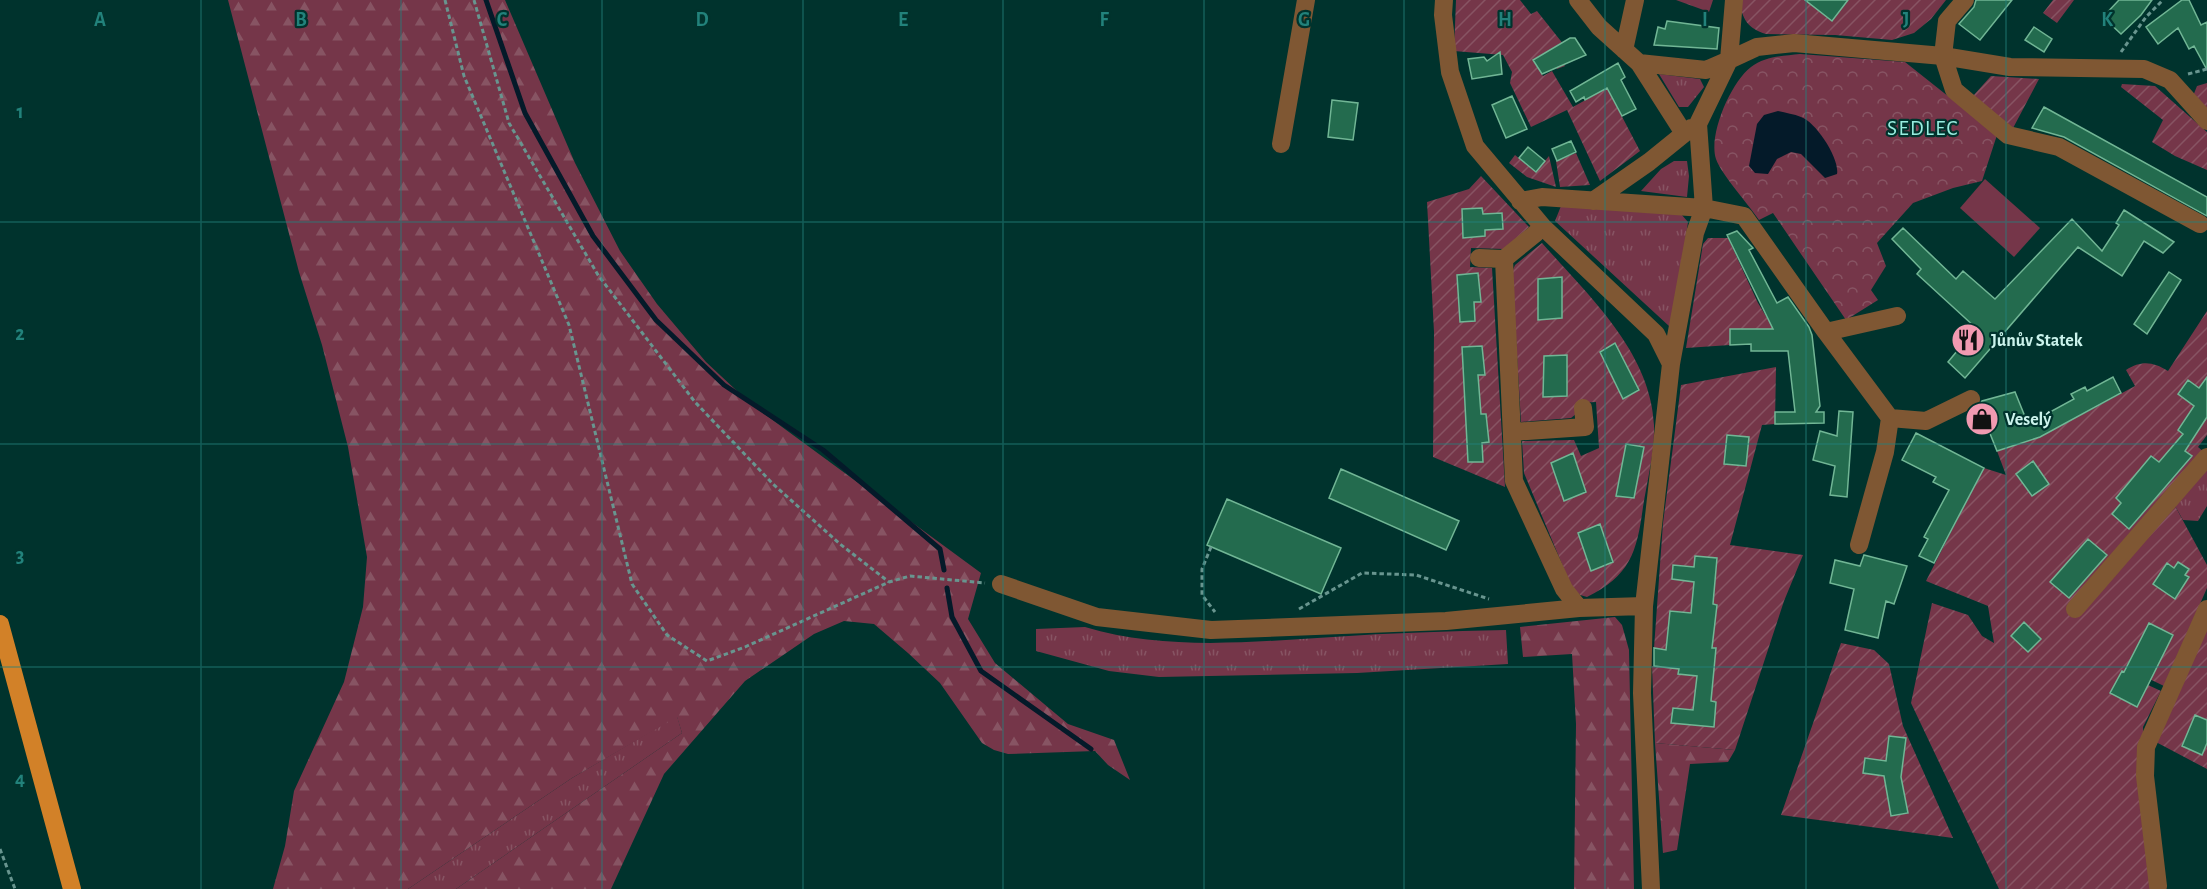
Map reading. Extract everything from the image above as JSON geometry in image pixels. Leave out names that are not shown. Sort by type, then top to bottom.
[{"type":"main road","points":[[0,624],[72,889]]},
{"type":"street","points":[[1281,144],[1306,0]]},
{"type":"street","points":[[1444,0],[1443,15],[1450,72],[1475,146],[1543,227],[1656,334],[1671,364]]},
{"type":"street","points":[[1578,0],[1599,27],[1640,63],[1690,128],[1704,208],[1695,233],[1671,364],[1644,606],[1642,693],[1651,889]]},
{"type":"street","points":[[1624,50],[1635,0]]},
{"type":"street","points":[[1593,201],[1649,162],[1690,128],[1729,60],[1734,0]]},
{"type":"street","points":[[1965,0],[1947,21],[1942,56],[1954,90],[2008,135],[2059,147],[2200,224]]},
{"type":"street","points":[[1640,63],[1706,70],[1756,47],[1794,43],[1942,56],[2010,67],[2115,66],[2144,69],[2170,80],[2207,121]]},
{"type":"street","points":[[1520,201],[1542,197],[1704,208],[1744,216],[1890,418],[1885,452],[1859,545]]},
{"type":"street","points":[[1479,258],[1504,259],[1536,233]]},
{"type":"street","points":[[1504,259],[1514,481],[1564,589],[1579,608]]},
{"type":"street","points":[[1826,332],[1897,316]]},
{"type":"street","points":[[1890,418],[1926,421],[1971,399]]},
{"type":"street","points":[[1512,432],[1586,435],[1583,408]]},
{"type":"street","points":[[2075,609],[2207,457]]},
{"type":"street","points":[[1001,584],[1097,617],[1211,630],[1446,621],[1579,608],[1644,606]]},
{"type":"street","points":[[2158,886],[2145,776],[2146,747],[2207,609]]},
{"type":"path","points":[[445,0],[464,76],[568,325],[632,584],[667,635],[707,661],[745,647],[889,582],[910,576],[1001,584]]},
{"type":"path","points":[[474,0],[509,123],[598,275],[710,419],[773,484],[840,544],[889,582]]},
{"type":"path","points":[[2115,66],[2123,48],[2163,0]]},
{"type":"path","points":[[1211,547],[1202,569],[1202,595],[1218,615]]},
{"type":"path","points":[[1296,610],[1332,592],[1362,573],[1416,575],[1509,605],[1517,613]]},
{"type":"path","points":[[0,849],[15,889]]},
{"type":"green space","points":[[228,0],[505,0],[575,163],[620,251],[657,304],[706,362],[752,405],[981,573],[968,619],[995,663],[1068,724],[1114,740],[1130,780],[1108,765],[1095,751],[1008,754],[994,750],[982,743],[940,683],[908,653],[874,624],[844,621],[814,634],[745,681],[664,774],[611,889],[456,889],[682,733],[677,717],[572,778],[408,889],[273,889],[285,846],[294,791],[344,682],[363,607],[367,557],[348,447],[322,345],[299,272]]},
{"type":"green space","points":[[1456,0],[1520,0],[1531,14],[1537,11],[1564,45],[1555,50],[1565,66],[1557,69],[1546,52],[1533,60],[1543,76],[1552,71],[1573,107],[1607,88],[1640,151],[1600,181],[1567,110],[1531,127],[1510,83],[1512,72],[1503,55],[1454,51]]},
{"type":"green space","points":[[1676,0],[1713,0],[1709,12]]},
{"type":"green space","points":[[1740,0],[1946,0],[1931,19],[1914,33],[1892,40],[1835,35],[1766,34],[1750,26],[1742,12]]},
{"type":"green space","points":[[2053,0],[2074,0],[2057,23],[2043,13]]},
{"type":"green space","points":[[1800,54],[1905,62],[1997,135],[1982,181],[1953,188],[1913,203],[1877,243],[1886,266],[1871,290],[1878,300],[1846,320],[1773,213],[1759,220],[1729,181],[1716,159],[1714,149],[1718,123],[1723,110],[1743,74],[1756,63],[1774,57]]},
{"type":"green space","points":[[1659,74],[1700,79],[1704,87],[1688,107],[1679,107]]},
{"type":"green space","points":[[1991,76],[2039,79],[2012,130],[1973,96]]},
{"type":"green space","points":[[2207,83],[2207,112],[2193,96],[2197,86]]},
{"type":"green space","points":[[2122,84],[2155,86],[2207,132],[2207,170],[2175,156],[2152,142],[2163,120],[2121,87]]},
{"type":"green space","points":[[1576,153],[1590,185],[1560,187],[1556,161]]},
{"type":"green space","points":[[1515,155],[1536,172],[1549,156],[1556,187],[1527,177],[1509,163]]},
{"type":"green space","points":[[1674,161],[1687,161],[1689,176],[1687,197],[1641,191],[1661,169]]},
{"type":"green space","points":[[1481,176],[1529,227],[1504,249],[1471,248],[1470,267],[1492,268],[1505,487],[1433,457],[1434,332],[1427,202],[1469,189]]},
{"type":"green space","points":[[1985,179],[2040,228],[2014,257],[1960,208]]},
{"type":"green space","points":[[1561,206],[1681,214],[1688,222],[1670,345],[1669,326],[1555,221]]},
{"type":"green space","points":[[1708,238],[1728,238],[1758,303],[1783,344],[1772,329],[1730,329],[1730,345],[1686,348],[1703,244]]},
{"type":"green space","points":[[1542,243],[1596,304],[1629,349],[1642,373],[1650,398],[1654,425],[1641,523],[1634,550],[1622,571],[1613,580],[1587,597],[1580,595],[1572,588],[1524,473],[1522,441],[1574,440],[1581,456],[1599,448],[1596,402],[1577,403],[1576,414],[1571,418],[1521,422],[1512,272],[1515,265]]},
{"type":"green space","points":[[2207,311],[2207,435],[2198,447],[2204,452],[2174,504],[2207,565],[2207,588],[2164,686],[2139,674],[2136,678],[2122,671],[2110,693],[2137,707],[2148,685],[2161,691],[2143,727],[2152,889],[1999,889],[1911,703],[1932,603],[1968,615],[1982,636],[1994,643],[1988,606],[1926,581],[1955,524],[1948,519],[1974,478],[1978,479],[1984,468],[2006,475],[1997,451],[2087,412],[2135,386],[2126,370],[2132,367],[2147,363],[2168,371]]},
{"type":"green space","points":[[1776,367],[1775,424],[1762,425],[1730,545],[1803,555],[1784,601],[1735,750],[1655,743],[1652,666],[1668,667],[1670,650],[1654,648],[1663,523],[1681,385]]},
{"type":"green space","points":[[2207,467],[2207,506],[2198,521],[2183,520],[2174,504]]},
{"type":"green space","points":[[1615,617],[1622,625],[1629,650],[1634,889],[1574,889],[1576,724],[1572,654],[1523,657],[1520,627]]},
{"type":"green space","points":[[2207,626],[2207,769],[2154,741]]},
{"type":"green space","points":[[1085,627],[1115,635],[1208,643],[1506,630],[1508,664],[1357,673],[1159,677],[1109,671],[1036,651],[1036,629]]},
{"type":"green space","points":[[1841,643],[1874,650],[1889,664],[1903,726],[1953,838],[1781,815]]},
{"type":"green space","points":[[677,716],[682,733],[456,889],[408,889],[572,778]]},
{"type":"green space","points":[[1655,743],[1735,750],[1728,762],[1690,764],[1677,850],[1663,853]]},
{"type":"water","points":[[1778,111],[1807,120],[1820,133],[1835,159],[1837,174],[1825,178],[1801,154],[1791,152],[1777,159],[1768,174],[1755,173],[1749,166],[1757,124],[1764,115]]},
{"type":"building","points":[[1805,0],[1848,0],[1832,21]]},
{"type":"building","points":[[1976,0],[2012,0],[1980,40],[1959,24],[1974,7]]},
{"type":"building","points":[[2119,0],[2152,0],[2141,15],[2121,34],[2103,17]]},
{"type":"building","points":[[2182,0],[2189,0],[2201,25],[2207,22],[2207,70],[2194,46],[2189,49],[2178,28],[2158,44],[2146,27]]},
{"type":"building","points":[[1667,21],[1719,28],[1717,49],[1654,45],[1658,27],[1665,29]]},
{"type":"building","points":[[2034,27],[2052,39],[2044,52],[2025,40]]},
{"type":"building","points":[[1570,38],[1575,38],[1586,55],[1542,74],[1533,60]]},
{"type":"building","points":[[1500,52],[1502,74],[1472,79],[1468,59],[1484,57],[1487,61]]},
{"type":"building","points":[[1618,63],[1625,77],[1621,80],[1636,109],[1622,116],[1607,88],[1585,100],[1584,97],[1576,102],[1570,91]]},
{"type":"building","points":[[1512,96],[1527,129],[1506,138],[1492,105]]},
{"type":"building","points":[[1332,100],[1358,103],[1353,140],[1328,137]]},
{"type":"building","points":[[2044,107],[2207,197],[2207,216],[2064,137],[2032,128]]},
{"type":"building","points":[[1571,141],[1576,152],[1557,161],[1552,149]]},
{"type":"building","points":[[1528,147],[1545,161],[1536,172],[1519,158]]},
{"type":"building","points":[[1482,208],[1483,214],[1502,213],[1503,229],[1485,230],[1485,236],[1463,238],[1462,209]]},
{"type":"building","points":[[2124,210],[2174,242],[2163,253],[2144,241],[2122,276],[2078,247],[1965,378],[1948,362],[1976,328],[1917,274],[1921,269],[1892,239],[1903,228],[1956,279],[1963,271],[1995,299],[2072,219],[2102,251],[2119,225],[2116,223]]},
{"type":"building","points":[[1737,231],[1753,248],[1749,250],[1777,303],[1788,297],[1809,327],[1812,335],[1820,406],[1816,412],[1824,412],[1824,423],[1775,424],[1775,412],[1795,412],[1788,351],[1751,351],[1751,344],[1730,345],[1730,329],[1773,329],[1727,235]]},
{"type":"building","points":[[2169,272],[2181,280],[2147,334],[2134,324]]},
{"type":"building","points":[[1478,273],[1481,302],[1474,302],[1475,321],[1460,322],[1457,275]]},
{"type":"building","points":[[1562,277],[1562,318],[1538,320],[1538,279]]},
{"type":"building","points":[[1615,343],[1639,390],[1623,399],[1600,352]]},
{"type":"building","points":[[1482,346],[1485,375],[1478,375],[1481,414],[1486,414],[1489,442],[1482,443],[1483,462],[1468,462],[1462,347]]},
{"type":"building","points":[[1567,355],[1567,396],[1543,397],[1544,356]]},
{"type":"building","points":[[2113,377],[2121,393],[2040,437],[1997,451],[1979,406],[1982,401],[2015,392],[2028,424],[2074,399],[2071,394],[2085,387],[2087,391]]},
{"type":"building","points":[[2207,377],[2207,417],[2185,451],[2192,456],[2129,529],[2112,514],[2121,503],[2116,498],[2151,456],[2159,462],[2183,434],[2178,430],[2194,406],[2178,394],[2188,380],[2199,388]]},
{"type":"building","points":[[1839,411],[1853,412],[1847,497],[1830,495],[1835,466],[1813,460],[1820,431],[1837,436]]},
{"type":"building","points":[[1916,433],[1984,468],[1934,563],[1919,556],[1928,539],[1924,537],[1949,490],[1933,482],[1936,477],[1902,460]]},
{"type":"building","points":[[1727,435],[1749,437],[1746,466],[1724,464]]},
{"type":"building","points":[[1626,444],[1644,447],[1634,498],[1616,496]]},
{"type":"building","points":[[1573,453],[1586,492],[1564,501],[1551,463]]},
{"type":"building","points":[[2033,461],[2049,484],[2032,496],[2016,474]]},
{"type":"building","points":[[1341,469],[1459,521],[1446,550],[1329,498]]},
{"type":"building","points":[[1227,499],[1341,548],[1321,594],[1207,545]]},
{"type":"building","points":[[1600,524],[1613,562],[1591,571],[1578,533]]},
{"type":"building","points":[[2088,539],[2107,555],[2069,598],[2050,582]]},
{"type":"building","points":[[1864,555],[1907,566],[1894,604],[1886,601],[1878,638],[1845,630],[1854,589],[1830,583],[1835,560],[1860,566]]},
{"type":"building","points":[[1695,556],[1717,558],[1713,604],[1717,605],[1712,648],[1716,648],[1711,701],[1716,702],[1714,727],[1671,723],[1673,708],[1693,710],[1697,676],[1678,674],[1679,669],[1654,666],[1654,648],[1666,650],[1670,611],[1691,613],[1694,582],[1672,579],[1673,565],[1694,567]]},
{"type":"building","points":[[2178,562],[2189,569],[2185,575],[2189,577],[2175,599],[2153,584],[2167,563],[2174,568]]},
{"type":"building","points":[[2024,622],[2041,639],[2028,652],[2011,636]]},
{"type":"building","points":[[2149,623],[2173,635],[2137,707],[2110,693],[2122,671],[2124,672]]},
{"type":"building","points":[[2195,715],[2207,720],[2207,743],[2202,755],[2182,746]]},
{"type":"building","points":[[1889,736],[1906,738],[1901,777],[1908,813],[1891,816],[1884,776],[1863,773],[1865,758],[1886,761]]},
{"type":"waterway","points":[[486,0],[525,113],[593,236],[656,320],[724,385],[823,450],[940,549],[944,570]]},
{"type":"waterway","points":[[947,588],[952,617],[981,671],[1091,749]]},
{"type":"place","name":"Jůnův Statek","points":[[1968,340]]},
{"type":"place","name":"Veselý","points":[[1982,419]]},
{"type":"district","name":"SEDLEC","points":[[1923,128]]}]
